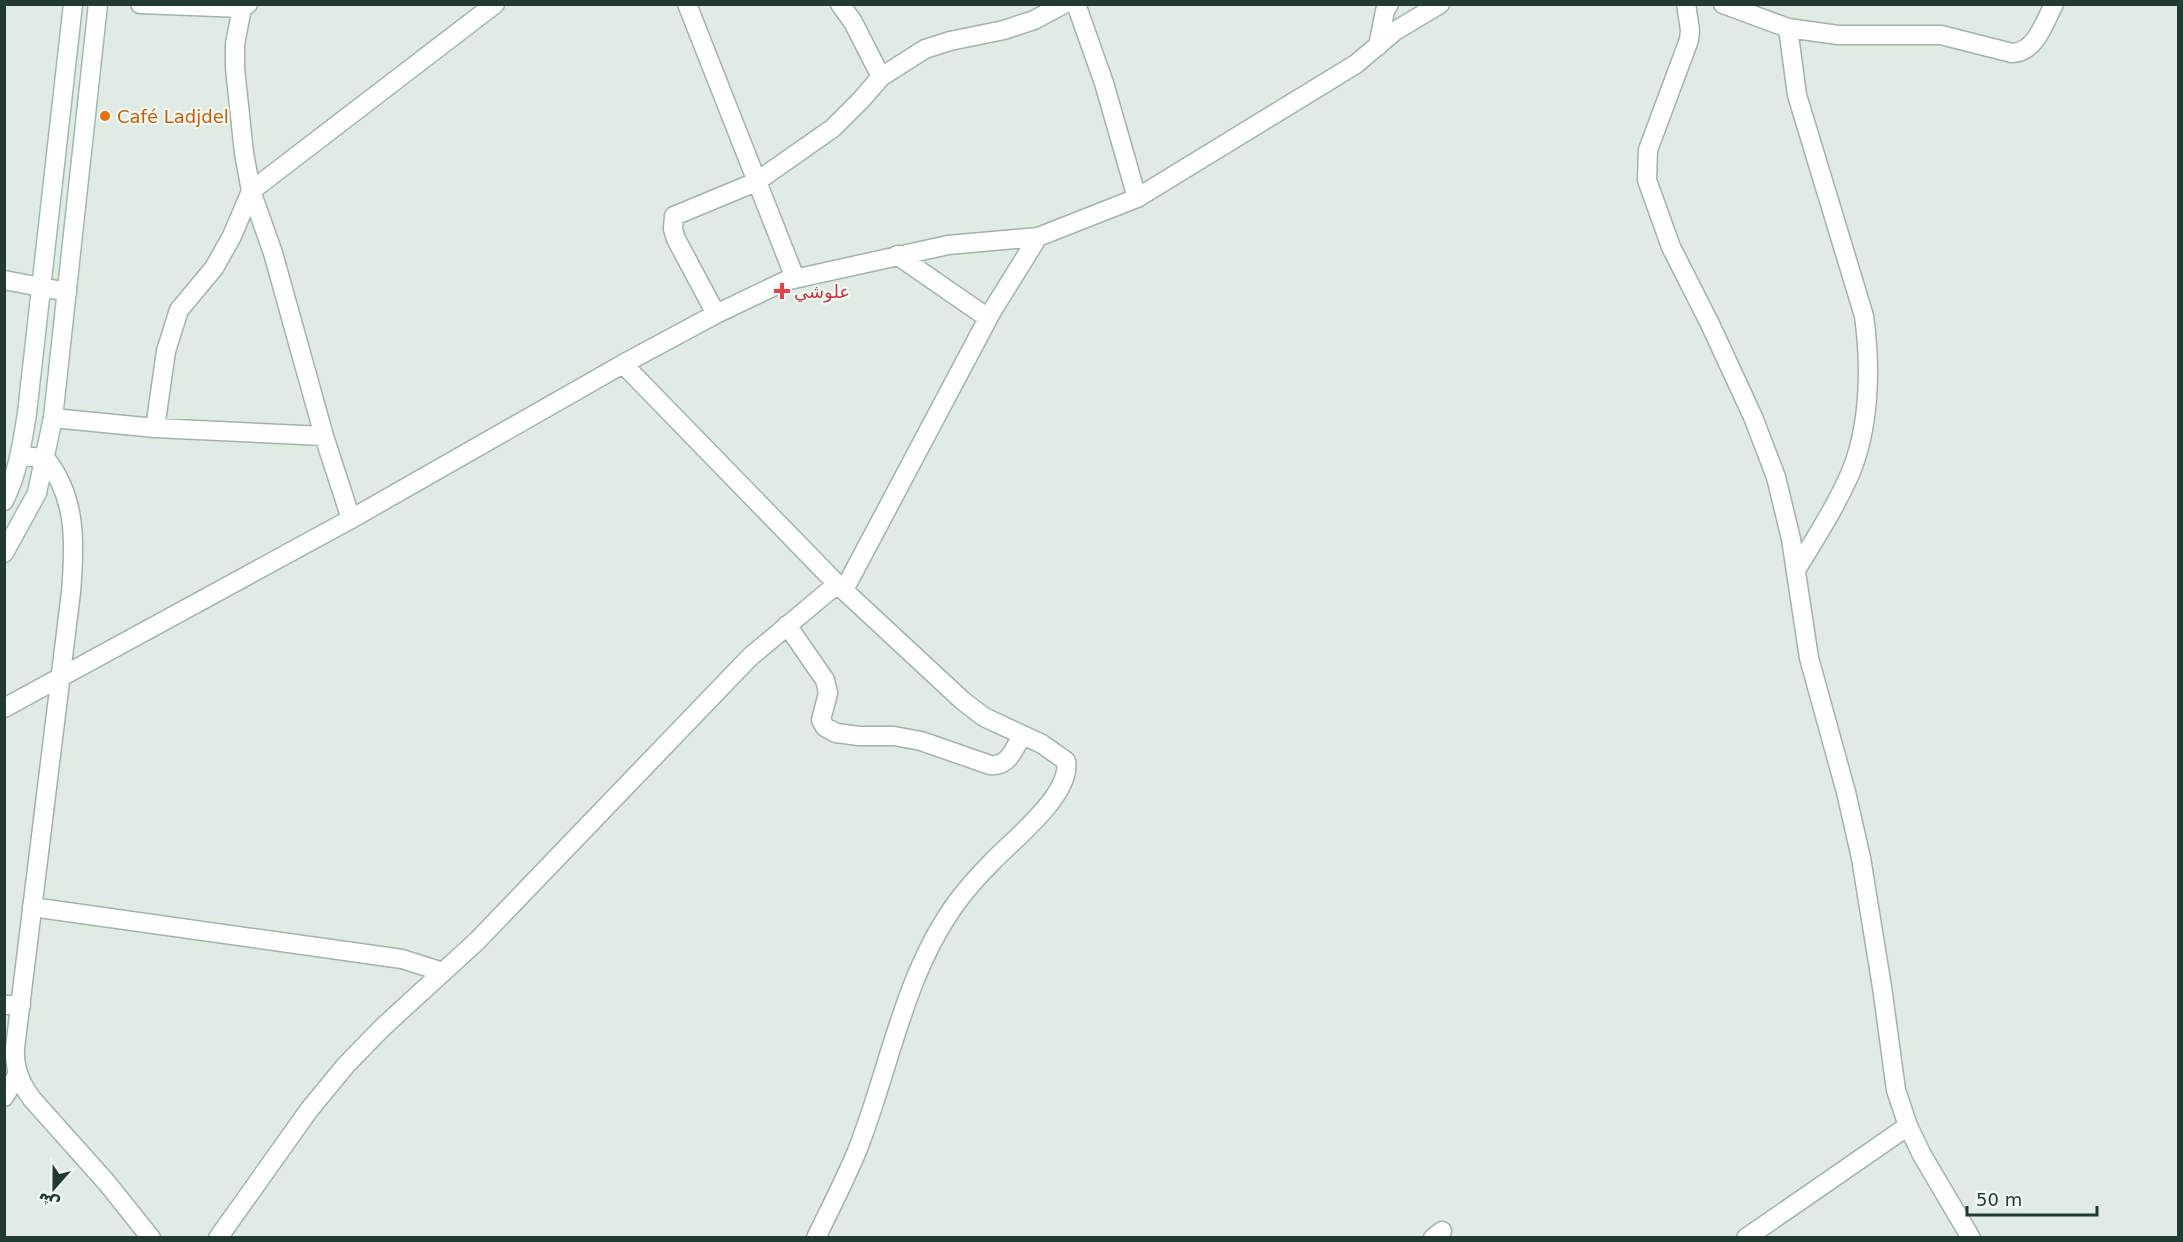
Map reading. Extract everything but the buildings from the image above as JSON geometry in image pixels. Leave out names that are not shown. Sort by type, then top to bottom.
[{"type":"street","points":[[4,501],[12,485],[12,457],[42,289],[73,4]]},
{"type":"street","points":[[4,553],[37,493],[53,418],[98,4]]},
{"type":"street","points":[[140,4],[245,6],[235,44],[235,68],[244,153],[251,191],[273,253],[324,436],[351,519]]},
{"type":"street","points":[[155,428],[166,351],[180,310],[214,267],[232,236],[251,191],[495,4]]},
{"type":"street","points":[[687,4],[795,278]]},
{"type":"street","points":[[840,4],[853,22],[881,77]]},
{"type":"street","points":[[716,314],[676,239],[673,229],[674,216],[756,182],[833,128],[881,77],[925,49],[950,41],[1004,30],[1034,20],[1064,4]]},
{"type":"street","points":[[1076,4],[1104,84],[1137,198]]},
{"type":"street","points":[[1378,46],[1385,10],[1389,4]]},
{"type":"street","points":[[4,708],[351,519],[623,363],[716,314],[795,278],[948,245],[1038,237],[1137,198],[1356,64],[1395,31],[1440,4]]},
{"type":"street","points":[[1686,4],[1690,30],[1689,40],[1648,150],[1647,180],[1671,247],[1753,417],[1776,477],[1786,512],[1809,658],[1846,792],[1861,858],[1896,1090],[1908,1126],[1942,1192],[1971,1238]]},
{"type":"street","points":[[1723,4],[1788,28],[1838,35],[1941,34],[1997,50],[2021,52],[2030,47],[2054,4]]},
{"type":"street","points":[[1788,28],[1797,95],[1864,316],[1866,334],[1866,406],[1863,431],[1850,473],[1829,515],[1796,570]]},
{"type":"street","points":[[218,1238],[309,1110],[346,1065],[383,1027],[477,941],[741,666],[787,625],[841,587],[988,318],[1038,237]]},
{"type":"street","points":[[897,255],[988,318]]},
{"type":"street","points":[[4,280],[67,292]]},
{"type":"street","points":[[623,363],[841,587],[974,711],[1001,727],[1042,744],[1066,761],[1063,780],[1052,800],[957,901],[930,947],[909,994],[857,1151],[816,1238]]},
{"type":"street","points":[[53,418],[155,428],[324,436]]},
{"type":"street","points":[[12,457],[45,458],[58,474],[65,492],[72,526],[73,570],[32,907],[13,1005],[15,1065],[24,1088],[32,1099],[107,1183],[152,1238]]},
{"type":"street","points":[[787,625],[825,680],[828,693],[821,720],[829,730],[843,735],[894,736],[921,741],[997,766],[1005,763],[1022,735]]},
{"type":"street","points":[[32,907],[402,959],[443,972]]},
{"type":"street","points":[[4,1096],[18,1074]]},
{"type":"street","points":[[1746,1238],[1908,1126]]},
{"type":"place","name":"Café Ladjdel","points":[[105,116]]},
{"type":"place","name":"علوشي","points":[[782,291]]}]
